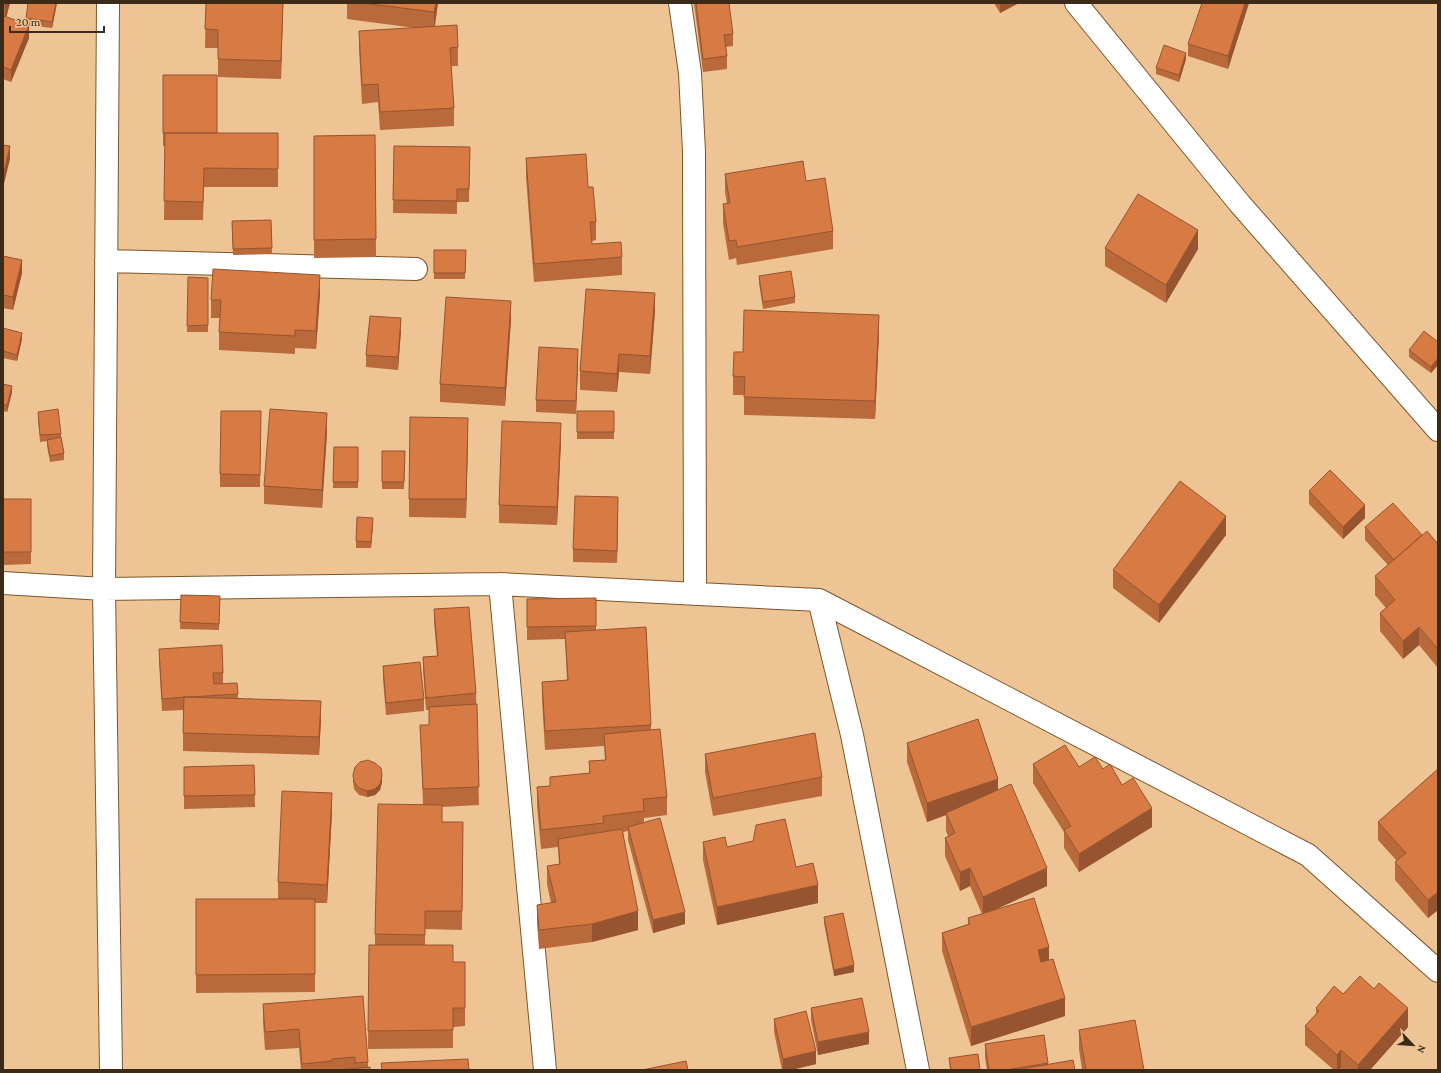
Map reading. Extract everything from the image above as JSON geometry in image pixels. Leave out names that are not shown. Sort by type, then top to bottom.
[{"type":"street","points":[[108,3],[104,589],[111,1070]]},
{"type":"street","points":[[680,3],[690,73],[694,152],[695,594]]},
{"type":"street","points":[[1076,3],[1240,204],[1438,430]]},
{"type":"street","points":[[106,261],[416,269]]},
{"type":"street","points":[[3,583],[104,589],[500,584],[819,600],[1308,855],[1438,971]]},
{"type":"street","points":[[500,584],[545,1070]]},
{"type":"street","points":[[819,600],[852,735],[918,1070]]},
{"type":"building","points":[[28,3],[56,3],[52,22],[26,18]]},
{"type":"building","points":[[206,3],[283,3],[281,61],[218,59],[218,30],[205,29]]},
{"type":"building","points":[[362,3],[436,3],[434,12]]},
{"type":"building","points":[[696,3],[729,3],[733,34],[724,35],[727,56],[703,59]]},
{"type":"building","points":[[1202,3],[1245,3],[1228,56],[1188,44]]},
{"type":"building","points":[[4,16],[29,25],[11,70],[3,67]]},
{"type":"building","points":[[457,25],[458,47],[450,48],[454,108],[380,112],[378,84],[362,85],[359,31]]},
{"type":"building","points":[[1164,45],[1186,53],[1179,75],[1156,68]]},
{"type":"building","points":[[163,75],[217,75],[217,133],[163,133]]},
{"type":"building","points":[[165,133],[278,133],[278,169],[204,168],[203,202],[164,201]]},
{"type":"building","points":[[375,135],[376,239],[314,240],[314,136]]},
{"type":"building","points":[[3,145],[10,146],[3,176]]},
{"type":"building","points":[[394,146],[470,147],[469,189],[457,189],[457,201],[393,200]]},
{"type":"building","points":[[586,154],[588,187],[593,187],[596,222],[590,222],[592,244],[621,242],[622,257],[534,264],[526,158]]},
{"type":"building","points":[[803,161],[806,181],[825,178],[833,231],[737,247],[736,240],[729,241],[723,204],[730,203],[725,174]]},
{"type":"building","points":[[1138,194],[1198,230],[1166,285],[1105,248]]},
{"type":"building","points":[[271,220],[272,248],[233,249],[232,221]]},
{"type":"building","points":[[434,250],[466,250],[465,273],[434,273]]},
{"type":"building","points":[[3,256],[22,260],[13,297],[3,295]]},
{"type":"building","points":[[213,269],[320,275],[316,331],[295,330],[295,336],[219,332],[221,300],[211,300]]},
{"type":"building","points":[[791,271],[795,297],[763,302],[759,276]]},
{"type":"building","points":[[188,277],[208,278],[208,325],[187,326]]},
{"type":"building","points":[[586,289],[655,293],[650,356],[619,354],[617,374],[580,371]]},
{"type":"building","points":[[446,297],[511,301],[505,388],[440,384]]},
{"type":"building","points":[[744,310],[879,315],[875,401],[744,397],[745,377],[733,376],[734,352],[743,352]]},
{"type":"building","points":[[370,316],[401,318],[398,357],[366,355]]},
{"type":"building","points":[[3,328],[22,333],[17,355],[3,351]]},
{"type":"building","points":[[1424,331],[1438,342],[1438,358],[1431,367],[1409,350]]},
{"type":"building","points":[[539,347],[578,349],[576,401],[536,400]]},
{"type":"building","points":[[3,384],[12,386],[7,406],[3,404]]},
{"type":"building","points":[[58,409],[61,434],[40,435],[38,412]]},
{"type":"building","points":[[270,409],[327,413],[322,490],[264,486]]},
{"type":"building","points":[[221,411],[261,411],[260,475],[220,474]]},
{"type":"building","points":[[577,411],[614,411],[614,432],[577,432]]},
{"type":"building","points":[[410,417],[468,418],[466,499],[409,499]]},
{"type":"building","points":[[502,421],[561,423],[557,507],[499,505]]},
{"type":"building","points":[[61,437],[64,453],[50,456],[47,440]]},
{"type":"building","points":[[334,447],[358,447],[358,482],[333,482]]},
{"type":"building","points":[[382,451],[405,451],[404,482],[382,482]]},
{"type":"building","points":[[1330,470],[1365,505],[1343,527],[1309,491]]},
{"type":"building","points":[[1180,481],[1226,516],[1159,605],[1113,570]]},
{"type":"building","points":[[575,496],[618,497],[617,551],[573,549]]},
{"type":"building","points":[[3,499],[31,499],[31,552],[3,552]]},
{"type":"building","points":[[1393,503],[1422,535],[1394,560],[1365,527]]},
{"type":"building","points":[[357,517],[373,518],[371,542],[356,541]]},
{"type":"building","points":[[1427,531],[1438,544],[1438,649],[1419,627],[1403,641],[1380,613],[1395,600],[1375,576]]},
{"type":"building","points":[[181,595],[220,596],[219,624],[180,622]]},
{"type":"building","points":[[596,598],[596,626],[527,627],[527,599]]},
{"type":"building","points":[[469,607],[476,693],[426,698],[423,657],[438,656],[434,609]]},
{"type":"building","points":[[646,627],[651,725],[545,731],[542,682],[568,680],[565,632]]},
{"type":"building","points":[[222,645],[223,673],[213,673],[214,684],[237,683],[238,694],[162,699],[159,649]]},
{"type":"building","points":[[420,662],[424,699],[386,703],[383,666]]},
{"type":"building","points":[[184,697],[321,701],[319,737],[183,733]]},
{"type":"building","points":[[477,704],[479,787],[423,789],[420,725],[429,725],[429,707]]},
{"type":"building","points":[[978,719],[998,779],[927,803],[907,743]]},
{"type":"building","points":[[660,729],[667,797],[643,799],[644,811],[603,816],[604,823],[541,830],[537,787],[550,786],[550,777],[590,773],[589,761],[606,760],[604,734]]},
{"type":"building","points":[[815,733],[822,777],[713,798],[705,754]]},
{"type":"building","points":[[1065,745],[1079,767],[1095,757],[1103,769],[1110,764],[1122,785],[1133,778],[1152,808],[1079,854],[1064,830],[1071,826],[1033,764]]},
{"type":"building","points":[[368,760],[381,768],[382,776],[380,784],[375,789],[367,791],[359,788],[354,782],[353,775],[355,767],[360,762]]},
{"type":"building","points":[[254,765],[255,795],[184,796],[184,767]]},
{"type":"building","points":[[1438,769],[1438,892],[1428,900],[1395,862],[1406,853],[1378,822]]},
{"type":"building","points":[[1011,784],[1047,868],[983,897],[970,868],[960,872],[945,838],[955,833],[946,813]]},
{"type":"building","points":[[282,791],[332,793],[327,885],[278,882]]},
{"type":"building","points":[[378,804],[442,805],[442,822],[463,822],[462,911],[425,911],[425,935],[375,934]]},
{"type":"building","points":[[660,818],[685,912],[653,920],[628,827]]},
{"type":"building","points":[[785,819],[796,867],[813,863],[818,885],[717,907],[703,842],[725,837],[727,847],[753,841],[756,825]]},
{"type":"building","points":[[622,829],[638,911],[592,924],[539,930],[537,905],[556,902],[547,866],[560,864],[558,839]]},
{"type":"building","points":[[1034,898],[1049,947],[1038,950],[1041,962],[1053,959],[1065,998],[971,1027],[942,933],[970,924],[968,918]]},
{"type":"building","points":[[196,899],[315,899],[315,974],[196,975]]},
{"type":"building","points":[[843,913],[854,965],[834,970],[824,917]]},
{"type":"building","points":[[369,945],[453,945],[453,962],[465,962],[465,1008],[453,1008],[453,1030],[368,1031]]},
{"type":"building","points":[[1360,976],[1374,989],[1379,983],[1408,1008],[1358,1065],[1341,1050],[1337,1055],[1305,1026],[1319,1011],[1316,1008],[1334,986],[1343,994]]},
{"type":"building","points":[[363,996],[368,1062],[355,1063],[355,1057],[302,1064],[299,1029],[265,1032],[263,1004]]},
{"type":"building","points":[[862,998],[869,1032],[818,1042],[811,1008]]},
{"type":"building","points":[[806,1011],[816,1051],[783,1059],[774,1019]]},
{"type":"building","points":[[1135,1020],[1144,1070],[1086,1070],[1079,1030]]},
{"type":"building","points":[[1044,1035],[1048,1063],[1006,1070],[989,1070],[985,1044]]},
{"type":"building","points":[[978,1054],[980,1070],[951,1070],[949,1058]]},
{"type":"building","points":[[468,1059],[469,1070],[382,1070],[381,1063]]},
{"type":"building","points":[[1073,1060],[1075,1070],[1016,1070]]},
{"type":"building","points":[[686,1061],[688,1070],[642,1070]]},
{"type":"building","points":[[370,1067],[370,1070],[337,1070]]}]
